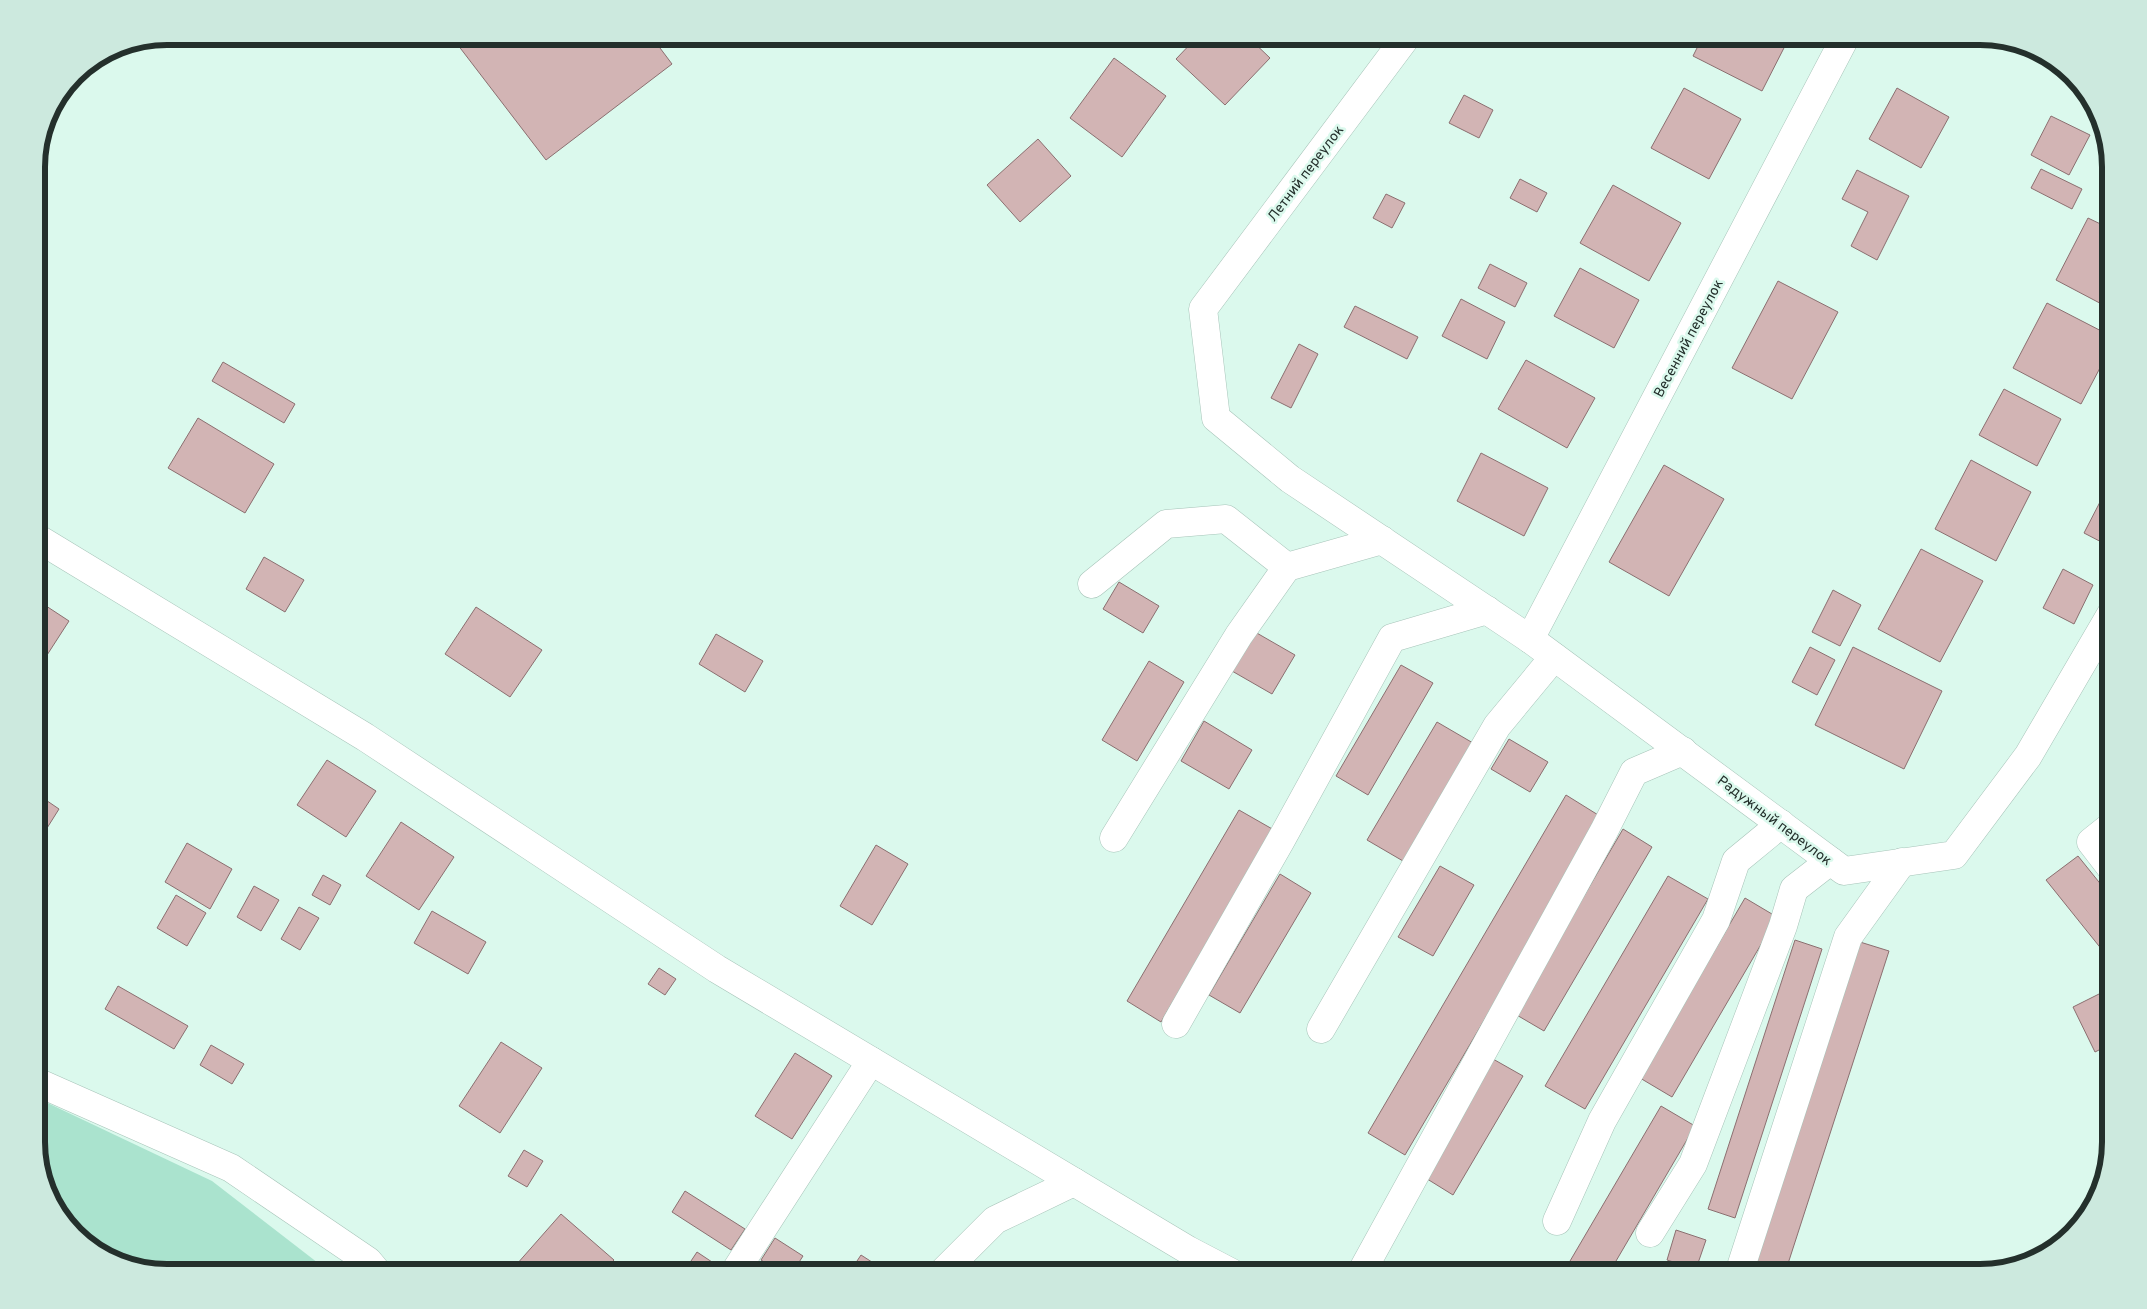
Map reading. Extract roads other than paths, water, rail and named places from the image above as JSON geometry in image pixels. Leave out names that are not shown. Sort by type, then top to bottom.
[{"type":"street","name":"Летний переулок","points":[[1203,309],[1400,45]]},
{"type":"street","name":"Весенний переулок","points":[[1530,639],[1841,45]]},
{"type":"street","name":"Радужный переулок","points":[[1203,309],[1216,418],[1290,479],[1530,639],[1844,870],[1954,855],[2028,756],[2102,629]]},
{"type":"street","points":[[1092,584],[1166,524],[1226,519],[1287,567]]},
{"type":"street","points":[[1114,838],[1239,635],[1287,567],[1382,540]]},
{"type":"street","points":[[45,543],[365,737],[717,969],[1188,1250],[1215,1264]]},
{"type":"street","points":[[1176,1024],[1282,840],[1392,638],[1487,610]]},
{"type":"street","points":[[1320,1029],[1497,726],[1554,657]]},
{"type":"street","points":[[1366,1264],[1604,832],[1634,772],[1683,751]]},
{"type":"street","points":[[1557,1221],[1602,1121],[1716,920],[1736,861],[1781,824]]},
{"type":"street","points":[[2102,833],[2091,842],[2102,856]]},
{"type":"street","points":[[1650,1232],[1692,1164],[1783,926],[1794,889],[1830,861]]},
{"type":"street","points":[[1742,1264],[1848,937],[1902,862]]},
{"type":"street","points":[[740,1264],[871,1061]]},
{"type":"street","points":[[45,1086],[231,1168],[370,1264]]},
{"type":"street","points":[[951,1264],[994,1220],[1074,1182]]}]
